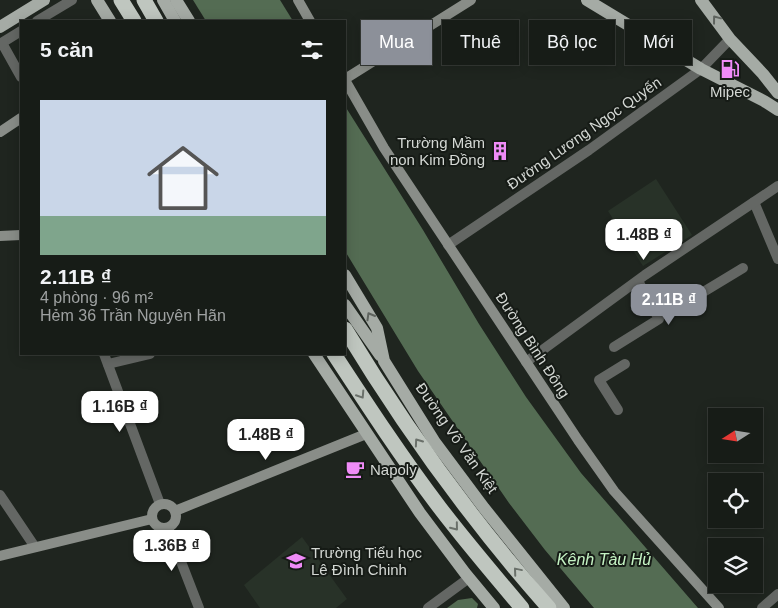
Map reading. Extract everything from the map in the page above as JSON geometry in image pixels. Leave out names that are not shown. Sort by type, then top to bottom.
[{"type":"highway","points":[[121,0],[133,20]]},
{"type":"highway","points":[[144,0],[155,20]]},
{"type":"highway","points":[[346,331],[393,405],[452,489],[494,544],[549,608]]},
{"type":"highway","points":[[335,355],[400,454],[440,509],[485,566],[522,608]]},
{"type":"main road","points":[[0,27],[44,0]]},
{"type":"main road","points":[[97,0],[109,20]]},
{"type":"main road","points":[[163,0],[175,20]]},
{"type":"main road","points":[[176,0],[188,20]]},
{"type":"main road","points":[[587,0],[701,69],[773,107]]},
{"type":"main road","points":[[701,0],[730,39],[778,93]]},
{"type":"main road","name":"Đường Võ Văn Kiệt","points":[[346,277],[377,328],[384,361],[434,441],[484,508],[564,608]]},
{"type":"main road","points":[[346,306],[384,361]]},
{"type":"main road","points":[[315,355],[420,513],[494,608]]},
{"type":"main road","points":[[434,441],[452,489]]},
{"type":"street","points":[[39,20],[72,0]]},
{"type":"street","points":[[298,0],[309,20]]},
{"type":"street","points":[[346,79],[471,0]]},
{"type":"street","points":[[20,32],[1,43],[20,75]]},
{"type":"street","name":"Đường Lương Ngọc Quyến","points":[[448,245],[589,150],[701,69],[730,39]]},
{"type":"street","name":"Đường Bình Đông","points":[[346,82],[384,148],[614,491],[719,608]]},
{"type":"street","points":[[0,132],[20,119]]},
{"type":"street","points":[[526,362],[638,281],[778,186]]},
{"type":"street","points":[[754,202],[778,259]]},
{"type":"street","points":[[0,236],[20,234]]},
{"type":"street","points":[[705,291],[743,268]]},
{"type":"street","points":[[614,347],[659,319],[638,281]]},
{"type":"street","points":[[655,312],[670,305],[674,308],[695,300]]},
{"type":"street","points":[[104,355],[160,504]]},
{"type":"street","points":[[108,364],[146,355]]},
{"type":"street","points":[[618,410],[600,380],[625,364]]},
{"type":"street","points":[[175,510],[366,434]]},
{"type":"street","points":[[0,495],[35,547]]},
{"type":"street","points":[[163,504],[170,505],[175,510],[175,523],[168,528],[156,526],[152,519],[155,508],[163,504]]},
{"type":"street","points":[[0,556],[152,519]]},
{"type":"street","points":[[168,528],[199,608]]},
{"type":"street","points":[[428,608],[469,578]]},
{"type":"street","points":[[762,608],[778,594]]},
{"type":"shaded area","points":[[656,179],[692,235],[643,266],[608,211]]},
{"type":"shaded area","name":"Trường Tiểu học Lê Đình Chinh","points":[[302,537],[347,599],[336,608],[260,608],[244,585]]},
{"type":"water","points":[[193,0],[280,0],[292,20],[205,20]]},
{"type":"water","name":"Kênh Tàu Hủ","points":[[346,108],[526,397],[581,473],[698,608],[594,608],[545,550],[509,503],[418,371],[346,253]]},
{"type":"water","points":[[472,598],[478,604],[477,608],[447,608],[458,600]]},
{"type":"place","name":"Mipec","points":[[730,69]]},
{"type":"place","name":"Trường Mầm non Kim Đồng","points":[[500,151]]},
{"type":"place","name":"Napoly","points":[[355,469]]},
{"type":"place","name":"Trường Tiểu học Lê Đình Chinh","points":[[296,561]]}]
